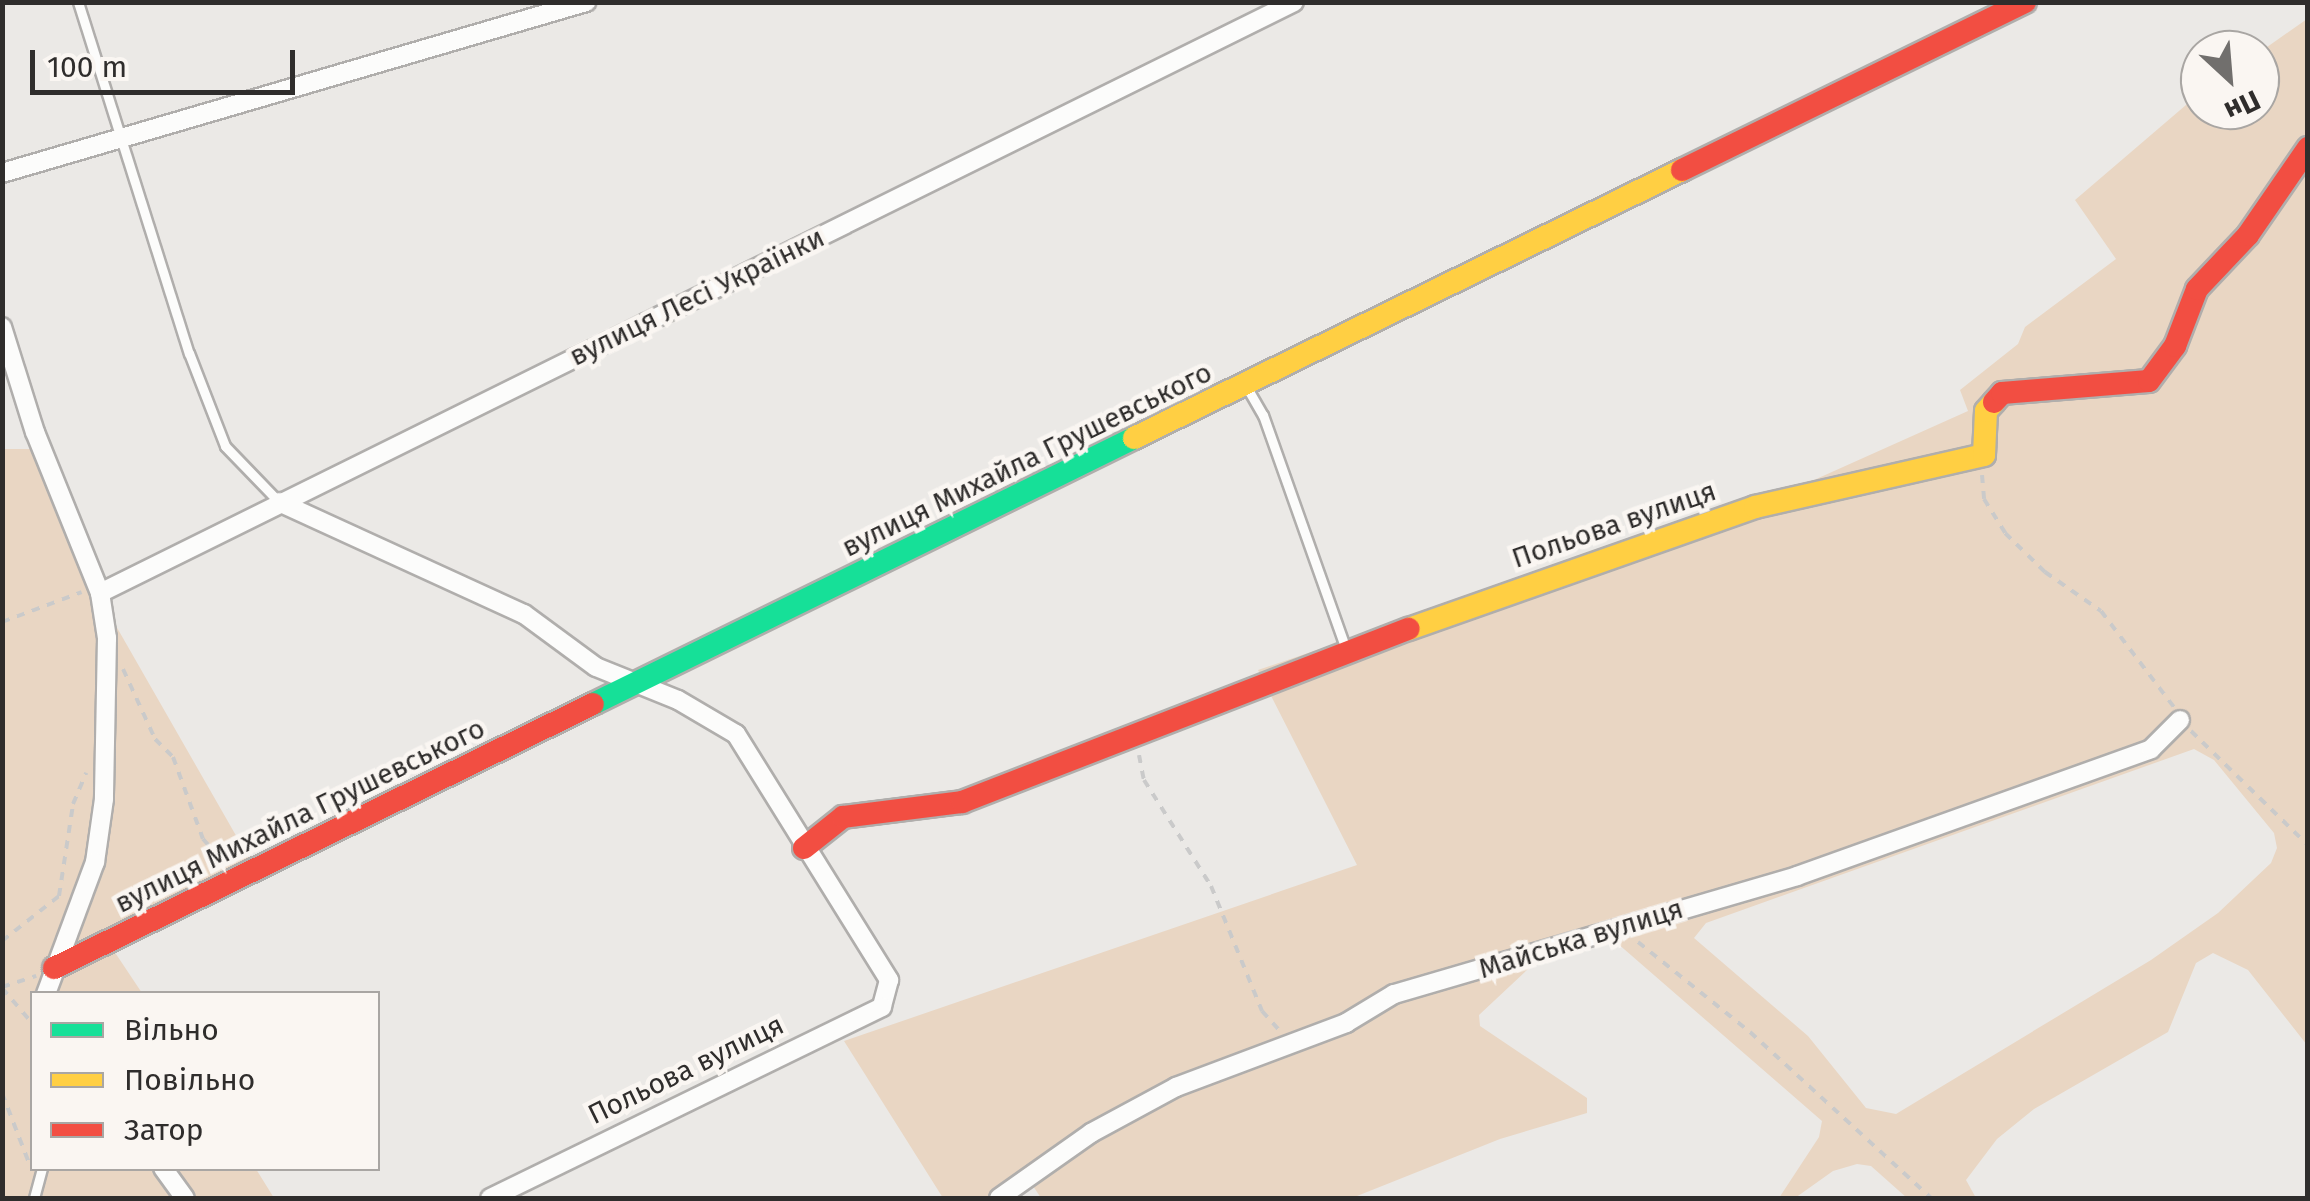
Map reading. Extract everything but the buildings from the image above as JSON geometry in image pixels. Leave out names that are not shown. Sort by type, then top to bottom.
[{"type":"street","points":[[2,173],[586,2]]},
{"type":"street","name":"вулиця Лесі Українки","points":[[97,588],[1294,2]]},
{"type":"street","name":"вулиця Михайла Грушевського","points":[[54,968],[637,686],[2026,2]]},
{"type":"street","points":[[1984,455],[1986,411],[2002,392],[2128,386],[2157,373],[2197,289],[2248,236],[2308,148]]},
{"type":"street","points":[[2,328],[35,432],[97,588],[107,638],[106,760],[95,862],[47,991]]},
{"type":"street","name":"Польова вулиця","points":[[490,1198],[882,1008],[889,980],[804,848],[843,817],[962,802],[1347,651],[1755,508],[1984,455]]},
{"type":"street","points":[[279,502],[524,614],[596,667],[736,734],[804,848]]},
{"type":"street","name":"Майська вулиця","points":[[999,1198],[1091,1133],[1176,1087],[1306,1037],[1394,994],[1797,876],[2151,748],[2180,720]]},
{"type":"street","points":[[165,1171],[186,1198]]},
{"type":"lane","points":[[78,2],[189,353],[225,446],[279,502]]},
{"type":"lane","points":[[1246,386],[1263,416],[1347,651]]},
{"type":"lane","points":[[34,1195],[41,1171]]},
{"type":"path","points":[[1984,455],[1984,499],[2005,533],[2034,563],[2101,611],[2180,720],[2308,845]]},
{"type":"path","points":[[2,622],[97,588]]},
{"type":"path","points":[[107,638],[155,739],[173,758],[203,839],[229,867],[258,869]]},
{"type":"path","points":[[1139,732],[1144,780],[1211,886],[1262,1011],[1280,1031],[1306,1037]]},
{"type":"path","points":[[2,940],[59,896],[73,804],[87,771]]},
{"type":"path","points":[[1619,927],[1750,1032],[1931,1198]]},
{"type":"path","points":[[30,1021],[2,988],[54,968]]},
{"type":"path","points":[[2,1093],[34,1195]]},
{"type":"shaded area","points":[[2307,19],[2307,1045],[2248,970],[2213,953],[2196,963],[2168,1032],[2034,1109],[1997,1139],[1966,1180],[1976,1198],[1907,1198],[1871,1166],[1857,1164],[1833,1171],[1795,1198],[1779,1198],[1819,1137],[1822,1121],[1609,936],[1543,955],[1479,1015],[1480,1026],[1587,1098],[1587,1113],[1500,1139],[1352,1198],[1041,1198],[1029,1180],[1005,1198],[943,1198],[844,1041],[1357,865],[1258,670],[1814,480],[1968,411],[1960,390],[2018,344],[2025,327],[2116,259],[2075,200],[2180,110],[2180,130],[2280,130],[2280,38]],"holes":[[[2194,749],[2214,760],[2274,833],[2277,848],[2271,863],[2218,913],[2151,960],[1896,1114],[1866,1108],[1808,1036],[1694,938],[1706,923]]]},
{"type":"shaded area","points":[[2,449],[34,449],[80,563],[250,860],[102,933],[141,991],[30,991],[30,1171],[257,1171],[274,1198],[3,1198]]},
{"type":"traffic: fast","points":[[593,704],[1134,438]]},
{"type":"traffic: slow","points":[[1134,438],[1682,170]]},
{"type":"traffic: slow","points":[[1409,629],[1755,507],[1984,455],[1986,411],[1994,402]]},
{"type":"traffic: jam","points":[[1682,170],[2025,2]]},
{"type":"traffic: jam","points":[[1994,402],[2002,393],[2149,381],[2175,346],[2197,289],[2248,235],[2308,148]]},
{"type":"traffic: jam","points":[[804,848],[843,817],[962,802],[1409,629]]},
{"type":"traffic: jam","points":[[54,968],[593,704]]}]
